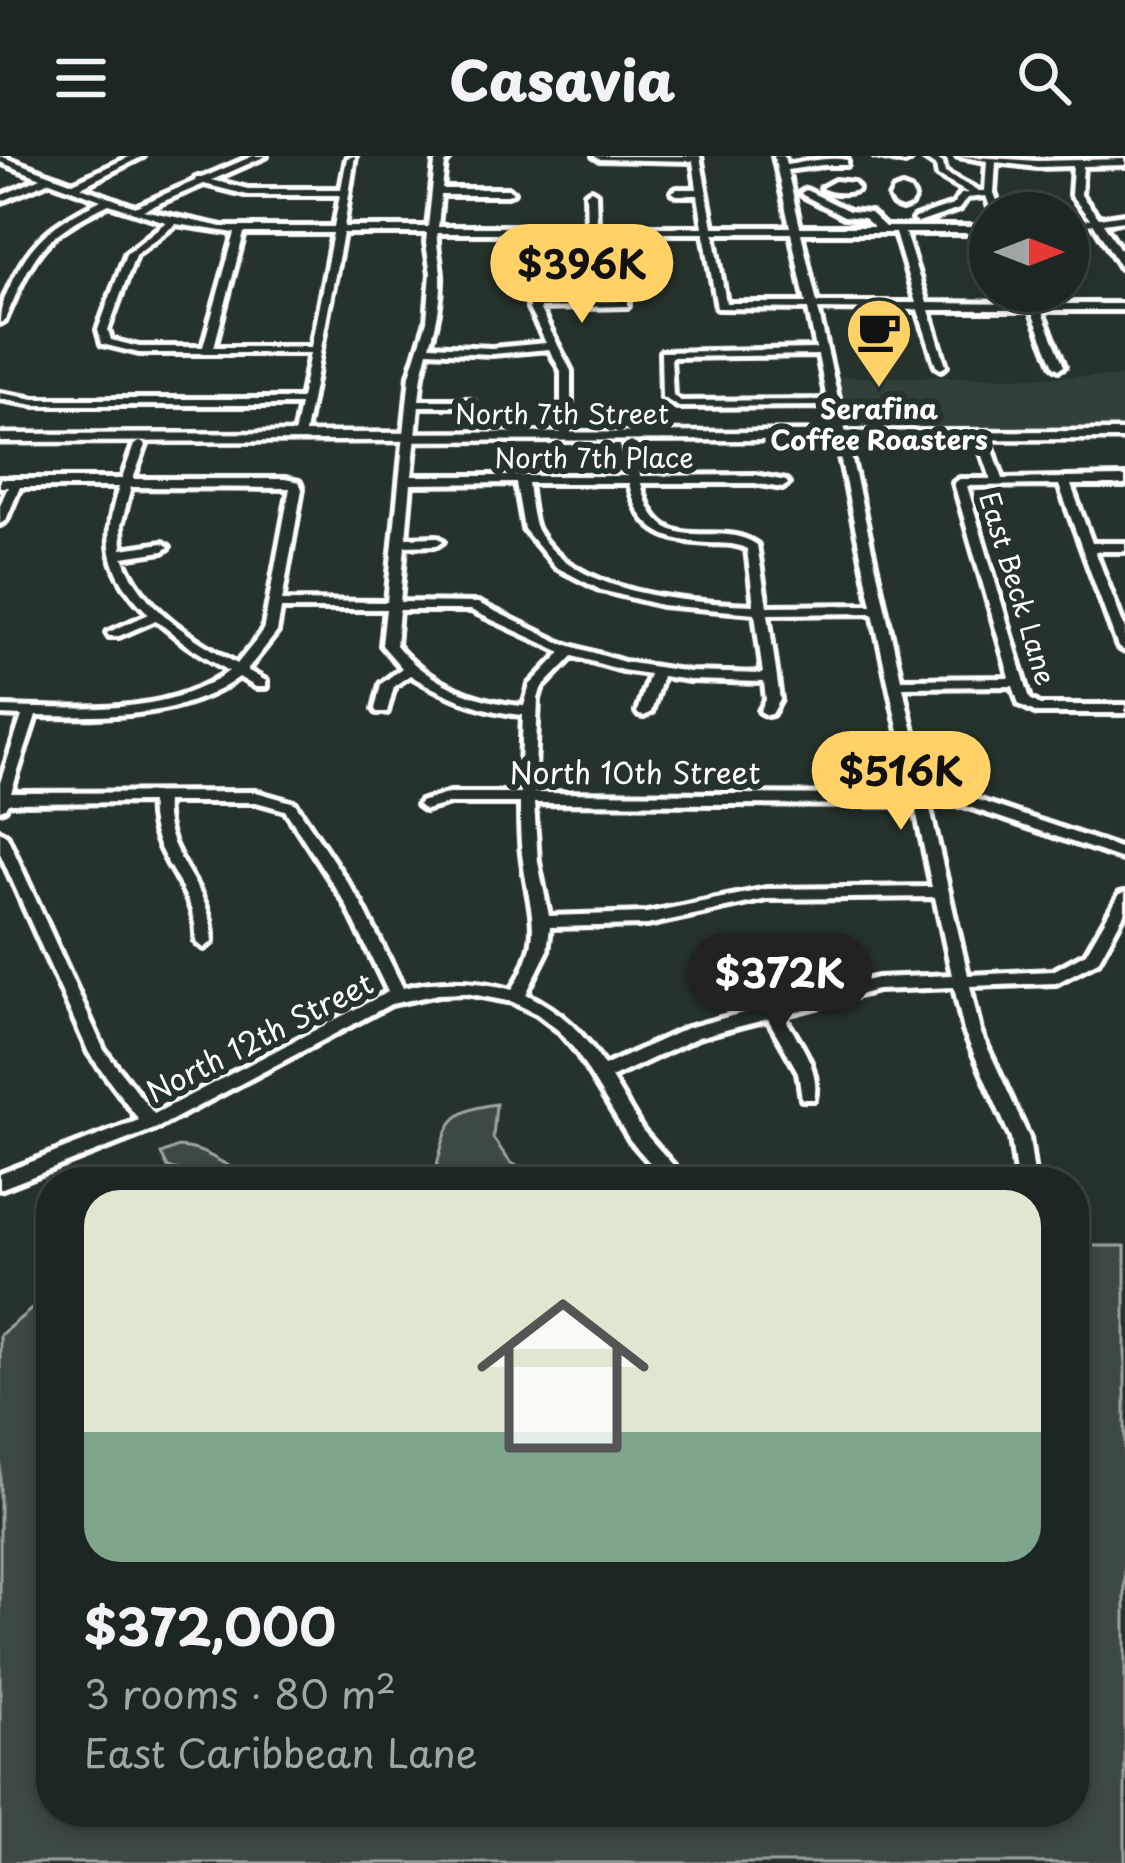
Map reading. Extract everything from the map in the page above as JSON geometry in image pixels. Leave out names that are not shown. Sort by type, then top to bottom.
[{"type":"main road","name":"North 7th Street","points":[[0,442],[300,436],[631,445],[1125,440]]},
{"type":"main road","name":"North 7th Street","points":[[0,442],[140,445],[567,436],[985,444],[1125,440]]},
{"type":"street","points":[[73,187],[138,156]]},
{"type":"street","points":[[135,210],[261,156]]},
{"type":"street","points":[[447,156],[440,160],[436,192],[436,278],[412,403],[388,645],[411,668],[490,708],[530,711]]},
{"type":"street","points":[[599,156],[697,158],[721,306],[969,308]]},
{"type":"street","points":[[880,156],[927,158],[940,165],[941,174],[935,180],[955,182],[973,192]]},
{"type":"street","points":[[963,156],[1078,165],[1125,162]]},
{"type":"street","points":[[300,436],[352,158]]},
{"type":"street","points":[[0,159],[173,223],[240,231],[899,230],[941,213],[962,214],[956,207],[959,198],[969,195]]},
{"type":"street","points":[[989,192],[992,160]]},
{"type":"street","points":[[819,163],[780,162],[976,1048],[1020,1138],[1024,1167]]},
{"type":"street","points":[[1078,165],[1074,190],[1125,266]]},
{"type":"street","points":[[0,199],[49,178]]},
{"type":"street","points":[[199,180],[248,192],[346,192]]},
{"type":"street","points":[[787,194],[827,188]]},
{"type":"street","points":[[436,192],[508,192]]},
{"type":"street","points":[[676,192],[702,192]]},
{"type":"street","points":[[591,193],[592,230]]},
{"type":"street","points":[[806,193],[831,206],[831,215],[867,215],[882,230]]},
{"type":"street","points":[[0,320],[36,242],[62,222],[109,200]]},
{"type":"street","points":[[899,203],[901,211],[920,225],[969,228]]},
{"type":"street","points":[[1089,222],[1125,217]]},
{"type":"street","points":[[173,223],[131,254],[103,336],[125,349],[316,350]]},
{"type":"street","points":[[534,230],[534,305],[566,371],[567,436]]},
{"type":"street","points":[[534,305],[624,304],[622,230]]},
{"type":"street","points":[[899,230],[941,366]]},
{"type":"street","points":[[208,350],[240,231]]},
{"type":"street","points":[[1089,308],[1125,308]]},
{"type":"street","points":[[1036,312],[1059,366]]},
{"type":"street","points":[[424,348],[492,351],[552,346]]},
{"type":"street","points":[[822,352],[665,354],[670,402],[833,403]]},
{"type":"street","points":[[0,396],[35,402],[306,402]]},
{"type":"street","points":[[412,403],[468,403]]},
{"type":"street","name":"East Beck Lane","points":[[985,444],[998,481],[960,483],[1029,707],[1125,709]]},
{"type":"street","points":[[140,445],[114,530],[115,554],[124,578],[184,638],[261,684]]},
{"type":"street","points":[[631,445],[637,505],[661,526],[689,537],[750,542],[771,678],[773,700],[767,711]]},
{"type":"street","name":"North 7th Place","points":[[405,480],[782,484]]},
{"type":"street","points":[[520,480],[521,506],[532,532],[553,555],[579,573],[658,602],[761,609],[879,609]]},
{"type":"street","points":[[998,481],[1125,481]]},
{"type":"street","points":[[1064,481],[1125,647]]},
{"type":"street","points":[[0,520],[7,483],[295,484],[265,642],[237,670],[206,689],[150,707],[0,711]]},
{"type":"street","points":[[398,542],[437,542]]},
{"type":"street","points":[[115,554],[163,547]]},
{"type":"street","points":[[1087,547],[1125,547]]},
{"type":"street","points":[[275,605],[473,606],[570,651],[657,672],[771,678]]},
{"type":"street","points":[[114,633],[159,614]]},
{"type":"street","points":[[516,997],[536,962],[544,922],[528,841],[530,711],[535,688],[570,651]]},
{"type":"street","points":[[382,709],[388,684],[411,668]]},
{"type":"street","points":[[644,712],[657,672]]},
{"type":"street","points":[[895,683],[1018,682]]},
{"type":"street","points":[[31,711],[1,800],[268,798],[290,806],[352,903],[398,994]]},
{"type":"street","points":[[159,797],[156,830],[206,923],[204,942]]},
{"type":"street","name":"North 10th Street","points":[[424,805],[450,798],[528,797],[976,801],[1125,854]]},
{"type":"street","points":[[0,836],[97,1053],[151,1124]]},
{"type":"street","points":[[544,922],[647,919],[767,894],[940,892]]},
{"type":"street","points":[[599,1076],[693,1032],[877,983],[1038,980],[1071,972],[1092,957],[1125,898]]},
{"type":"street","name":"North 12th Street","points":[[39,1167],[151,1124],[398,994],[466,987],[516,997],[565,1025],[645,1151],[663,1167]]},
{"type":"street","points":[[772,1011],[807,1072],[808,1094]]},
{"type":"street","name":"North 12th Street","points":[[0,1182],[36,1168]]},
{"type":"shaded area","points":[[834,377],[1125,377],[1125,432],[852,432],[845,427]]},
{"type":"shaded area","points":[[496,1104],[493,1138],[518,1167],[436,1167],[452,1122],[468,1111]]},
{"type":"shaded area","points":[[190,1148],[231,1167],[168,1167],[161,1154]]},
{"type":"shaded area","points":[[1089,1246],[1125,1246],[1125,1863],[0,1863],[0,1335],[36,1305],[36,1827],[1089,1827]]},
{"type":"place","name":"Serafina Coffee Roasters","points":[[879,390]]}]
